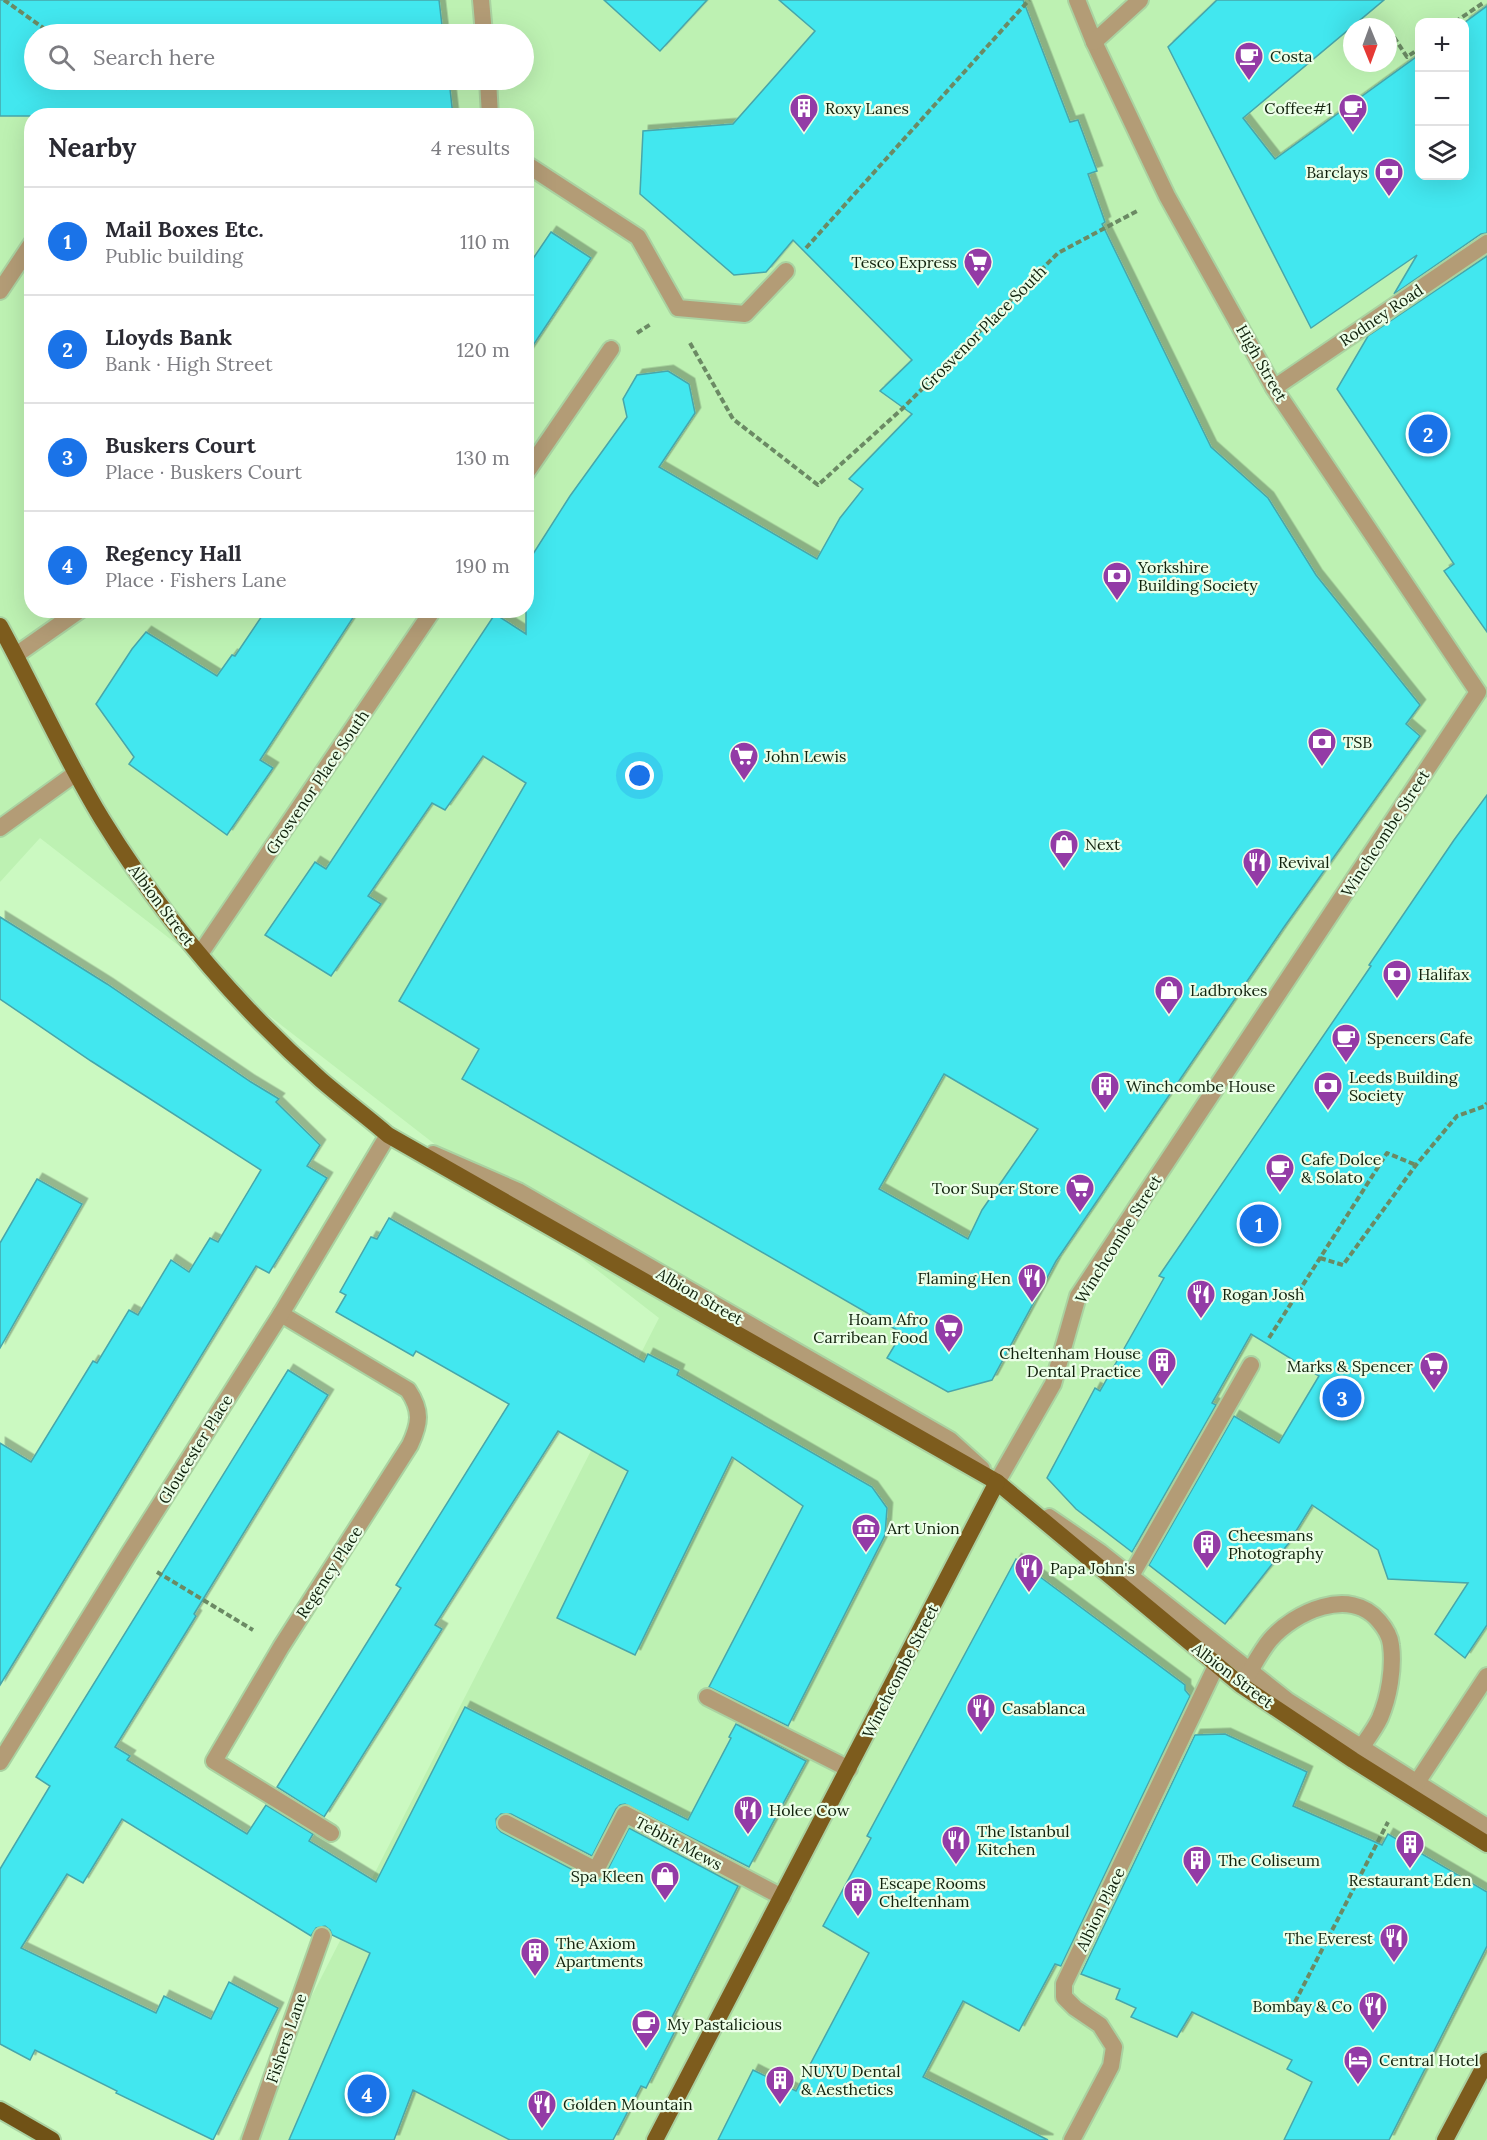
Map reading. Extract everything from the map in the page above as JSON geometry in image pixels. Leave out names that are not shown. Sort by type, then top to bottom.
[{"type":"highway","points":[[0,2110],[52,2140]]},
{"type":"main road","name":"Albion Street","points":[[0,626],[76,773],[131,863],[200,954],[258,1019],[321,1079],[388,1135],[997,1482],[1127,1582],[1217,1664],[1246,1678],[1487,1844]]},
{"type":"main road","name":"Winchcombe Street","points":[[655,2140],[997,1482]]},
{"type":"main road","points":[[1445,2140],[1487,2061]]},
{"type":"street","points":[[481,0],[483,24]]},
{"type":"street","name":"High Street","points":[[1077,0],[1094,42],[1167,196],[1274,388],[1482,697]]},
{"type":"street","points":[[1094,42],[1140,0]]},
{"type":"street","points":[[489,90],[490,108]]},
{"type":"street","points":[[534,169],[638,237],[678,308],[745,314],[786,271]]},
{"type":"street","name":"Rodney Road","points":[[1274,388],[1487,243]]},
{"type":"street","points":[[0,291],[24,255]]},
{"type":"street","points":[[534,461],[611,349]]},
{"type":"street","points":[[16,655],[69,618]]},
{"type":"street","name":"Grosvenor Place South","points":[[200,954],[429,618]]},
{"type":"street","name":"Winchcombe Street","points":[[997,1482],[1053,1384],[1078,1296],[1482,697]]},
{"type":"street","points":[[0,828],[76,773]]},
{"type":"street","name":"Albion Street","points":[[388,1135],[518,1191],[950,1440],[997,1482]]},
{"type":"street","name":"Gloucester Place","points":[[0,1762],[281,1314],[388,1135]]},
{"type":"street","name":"Regency Place","points":[[281,1314],[408,1390],[418,1405],[418,1421],[410,1445],[281,1647],[214,1761],[331,1833]]},
{"type":"street","points":[[1127,1582],[1251,1365]]},
{"type":"street","name":"Albion Street","points":[[1127,1582],[1246,1678]]},
{"type":"street","points":[[1246,1678],[1270,1640],[1289,1624],[1328,1605],[1356,1605],[1367,1610],[1387,1630],[1391,1644],[1391,1666],[1380,1719],[1357,1754]]},
{"type":"street","name":"Albion Place","points":[[1072,2140],[1111,2066],[1114,2047],[1100,2025],[1075,2008],[1064,1997],[1064,1984],[1217,1664]]},
{"type":"street","points":[[1410,1790],[1487,1676]]},
{"type":"street","points":[[707,1697],[849,1768]]},
{"type":"street","name":"Albion Street","points":[[1410,1790],[1487,1827]]},
{"type":"street","name":"Tebbit Mews","points":[[506,1823],[596,1870],[625,1814],[782,1897]]},
{"type":"street","name":"Fishers Lane","points":[[250,2140],[322,1936]]},
{"type":"path","points":[[4,0],[38,24]]},
{"type":"path","points":[[786,271],[1029,0]]},
{"type":"path","points":[[1461,18],[1483,3]]},
{"type":"path","points":[[1397,42],[1407,57],[1415,51]]},
{"type":"path","name":"Grosvenor Place South","points":[[678,308],[692,347],[733,419],[818,485],[902,409],[1058,253],[1167,196]]},
{"type":"path","points":[[611,349],[678,308]]},
{"type":"path","points":[[1320,1258],[1343,1265],[1416,1165],[1457,1116],[1485,1106],[1487,1103]]},
{"type":"path","points":[[1251,1365],[1387,1153],[1416,1165]]},
{"type":"path","points":[[128,1555],[281,1647]]},
{"type":"path","points":[[1295,2002],[1410,1790]]},
{"type":"shaded area","points":[[0,0],[1487,0],[1487,2140],[238,2140],[659,1318],[40,838],[0,882]]},
{"type":"building","points":[[0,0],[439,0],[442,24],[24,24],[24,90],[450,90],[452,108],[24,108],[24,116],[0,116]]},
{"type":"building","points":[[604,0],[707,0],[660,51]]},
{"type":"building","points":[[779,0],[1023,0],[1070,122],[1078,120],[1097,171],[1088,174],[1105,222],[1102,224],[1211,447],[1268,498],[1316,575],[1420,705],[1406,724],[1420,736],[1284,927],[1056,1261],[992,1380],[948,1392],[887,1358],[902,1333],[462,1079],[479,1049],[399,1001],[526,783],[483,756],[445,810],[432,803],[368,896],[381,904],[331,976],[265,935],[315,862],[326,869],[492,618],[501,618],[526,634],[526,618],[534,618],[534,552],[570,496],[627,417],[623,399],[637,375],[668,371],[689,384],[695,413],[659,467],[817,559],[840,518],[863,489],[849,479],[912,414],[880,391],[912,360],[793,240],[766,272],[734,275],[640,194],[643,131],[733,124],[815,31]],"holes":[[[944,1074],[1038,1129],[982,1210],[968,1239],[879,1189]]]},
{"type":"building","points":[[1217,0],[1384,0],[1362,18],[1343,18],[1343,34],[1243,118],[1275,159],[1415,58],[1415,180],[1469,180],[1469,19],[1487,6],[1487,233],[1481,234],[1394,294],[1417,255],[1311,328],[1168,47]]},
{"type":"building","points":[[551,232],[591,258],[534,344],[534,257]]},
{"type":"building","points":[[1487,256],[1487,632],[1444,571],[1454,564],[1337,389],[1368,336]]},
{"type":"building","points":[[261,618],[353,618],[260,760],[273,768],[227,835],[129,764],[134,757],[96,704],[132,649],[146,632],[217,676],[232,655],[235,656]]},
{"type":"building","points":[[1487,795],[1487,1625],[1465,1658],[1435,1634],[1468,1583],[1388,1579],[1378,1550],[1312,1505],[1288,1544],[1225,1624],[1149,1565],[1234,1416],[1279,1443],[1319,1376],[1251,1334],[1212,1403],[1216,1405],[1132,1552],[1076,1509],[1047,1478],[1095,1388],[1100,1391],[1164,1278],[1159,1276],[1371,966],[1369,965],[1454,840]]},
{"type":"building","points":[[0,917],[107,984],[279,1099],[276,1102],[320,1145],[307,1166],[327,1178],[269,1273],[256,1266],[0,1685],[0,1443],[31,1462],[93,1361],[97,1363],[129,1310],[138,1315],[171,1260],[189,1272],[210,1238],[218,1242],[261,1170],[91,1061],[0,999]]},
{"type":"building","points":[[37,1179],[82,1204],[0,1348],[0,1243]]},
{"type":"building","points":[[389,1218],[644,1362],[648,1354],[679,1370],[677,1375],[872,1487],[887,1508],[885,1535],[788,1726],[709,1687],[803,1506],[732,1457],[635,1655],[557,1618],[628,1471],[558,1431],[435,1625],[442,1629],[324,1817],[277,1787],[401,1588],[396,1585],[509,1404],[416,1351],[413,1356],[336,1312],[346,1295],[340,1292],[371,1237],[377,1239]]},
{"type":"building","points":[[288,1370],[328,1395],[115,1747],[130,1756],[127,1760],[247,1834],[266,1805],[313,1834],[309,1841],[376,1882],[465,1707],[688,1820],[736,1724],[806,1761],[749,1867],[625,1804],[616,1809],[592,1856],[511,1814],[501,1814],[496,1819],[497,1828],[501,1832],[592,1880],[605,1875],[629,1828],[738,1886],[670,2021],[678,2025],[646,2088],[641,2086],[613,2140],[510,2140],[413,2090],[394,2140],[289,2140],[370,1953],[332,1935],[325,1926],[316,1928],[311,1936],[122,1819],[83,1883],[67,1874],[21,1948],[156,2013],[164,1996],[211,2019],[229,1982],[278,2008],[213,2140],[116,2093],[117,2091],[35,2050],[30,2060],[0,2044],[0,1869],[50,1786],[36,1777]]},
{"type":"building","points":[[1016,1559],[1185,1685],[1185,1690],[1190,1696],[1061,1966],[1055,1964],[1019,2031],[963,2001],[923,2077],[1048,2140],[718,2140],[753,2070],[796,2091],[869,1953],[823,1926],[871,1838],[867,1836]]},
{"type":"building","points":[[1225,1734],[1307,1772],[1293,1806],[1382,1845],[1388,1834],[1487,1892],[1487,1946],[1389,2140],[1284,2140],[1312,2082],[1287,2069],[1292,2060],[1192,2012],[1177,2037],[1131,2017],[1136,2008],[1116,1999],[1120,1989],[1081,1974],[1195,1735]]},
{"type":"place","name":"Costa","points":[[1249,82]]},
{"type":"place","name":"Roxy Lanes","points":[[804,134]]},
{"type":"place","name":"Coffee#1","points":[[1353,134]]},
{"type":"place","name":"Barclays","points":[[1389,198]]},
{"type":"place","name":"Tesco Express","points":[[978,288]]},
{"type":"place","name":"Lloyds Bank","points":[[1428,434]]},
{"type":"place","name":"Yorkshire Building Society","points":[[1117,602]]},
{"type":"place","name":"TSB","points":[[1322,768]]},
{"type":"place","name":"John Lewis","points":[[744,782]]},
{"type":"place","name":"Next","points":[[1064,870]]},
{"type":"place","name":"Revival","points":[[1257,888]]},
{"type":"place","name":"Halifax","points":[[1397,1000]]},
{"type":"place","name":"Ladbrokes","points":[[1169,1016]]},
{"type":"place","name":"Spencers Cafe","points":[[1346,1064]]},
{"type":"place","name":"Winchcombe House","points":[[1105,1112]]},
{"type":"place","name":"Leeds Building Society","points":[[1328,1112]]},
{"type":"place","name":"Cafe Dolce & Solato","points":[[1280,1194]]},
{"type":"place","name":"Toor Super Store","points":[[1080,1214]]},
{"type":"place","name":"Mail Boxes Etc.","points":[[1259,1224]]},
{"type":"place","name":"Flaming Hen","points":[[1032,1304]]},
{"type":"place","name":"Rogan Josh","points":[[1201,1320]]},
{"type":"place","name":"Hoam Afro Carribean Food","points":[[949,1354]]},
{"type":"place","name":"Cheltenham House Dental Practice","points":[[1162,1388]]},
{"type":"place","name":"Marks & Spencer","points":[[1434,1392]]},
{"type":"place","name":"Buskers Court","points":[[1342,1398]]},
{"type":"place","name":"Art Union","points":[[866,1554]]},
{"type":"place","name":"Cheesmans Photography","points":[[1207,1570]]},
{"type":"place","name":"Papa John's","points":[[1029,1594]]},
{"type":"place","name":"Casablanca","points":[[981,1734]]},
{"type":"place","name":"Holee Cow","points":[[748,1836]]},
{"type":"place","name":"The Istanbul Kitchen","points":[[956,1866]]},
{"type":"place","name":"Restaurant Eden","points":[[1410,1870]]},
{"type":"place","name":"The Coliseum","points":[[1197,1886]]},
{"type":"place","name":"Spa Kleen","points":[[665,1902]]},
{"type":"place","name":"Escape Rooms Cheltenham","points":[[858,1918]]},
{"type":"place","name":"The Everest","points":[[1394,1964]]},
{"type":"place","name":"The Axiom Apartments","points":[[535,1978]]},
{"type":"place","name":"Bombay & Co","points":[[1373,2032]]},
{"type":"place","name":"My Pastalicious","points":[[646,2050]]},
{"type":"place","name":"Central Hotel","points":[[1358,2086]]},
{"type":"place","name":"Regency Hall","points":[[367,2094]]},
{"type":"place","name":"NUYU Dental & Aesthetics","points":[[780,2106]]},
{"type":"place","name":"Golden Mountain","points":[[542,2130]]}]
